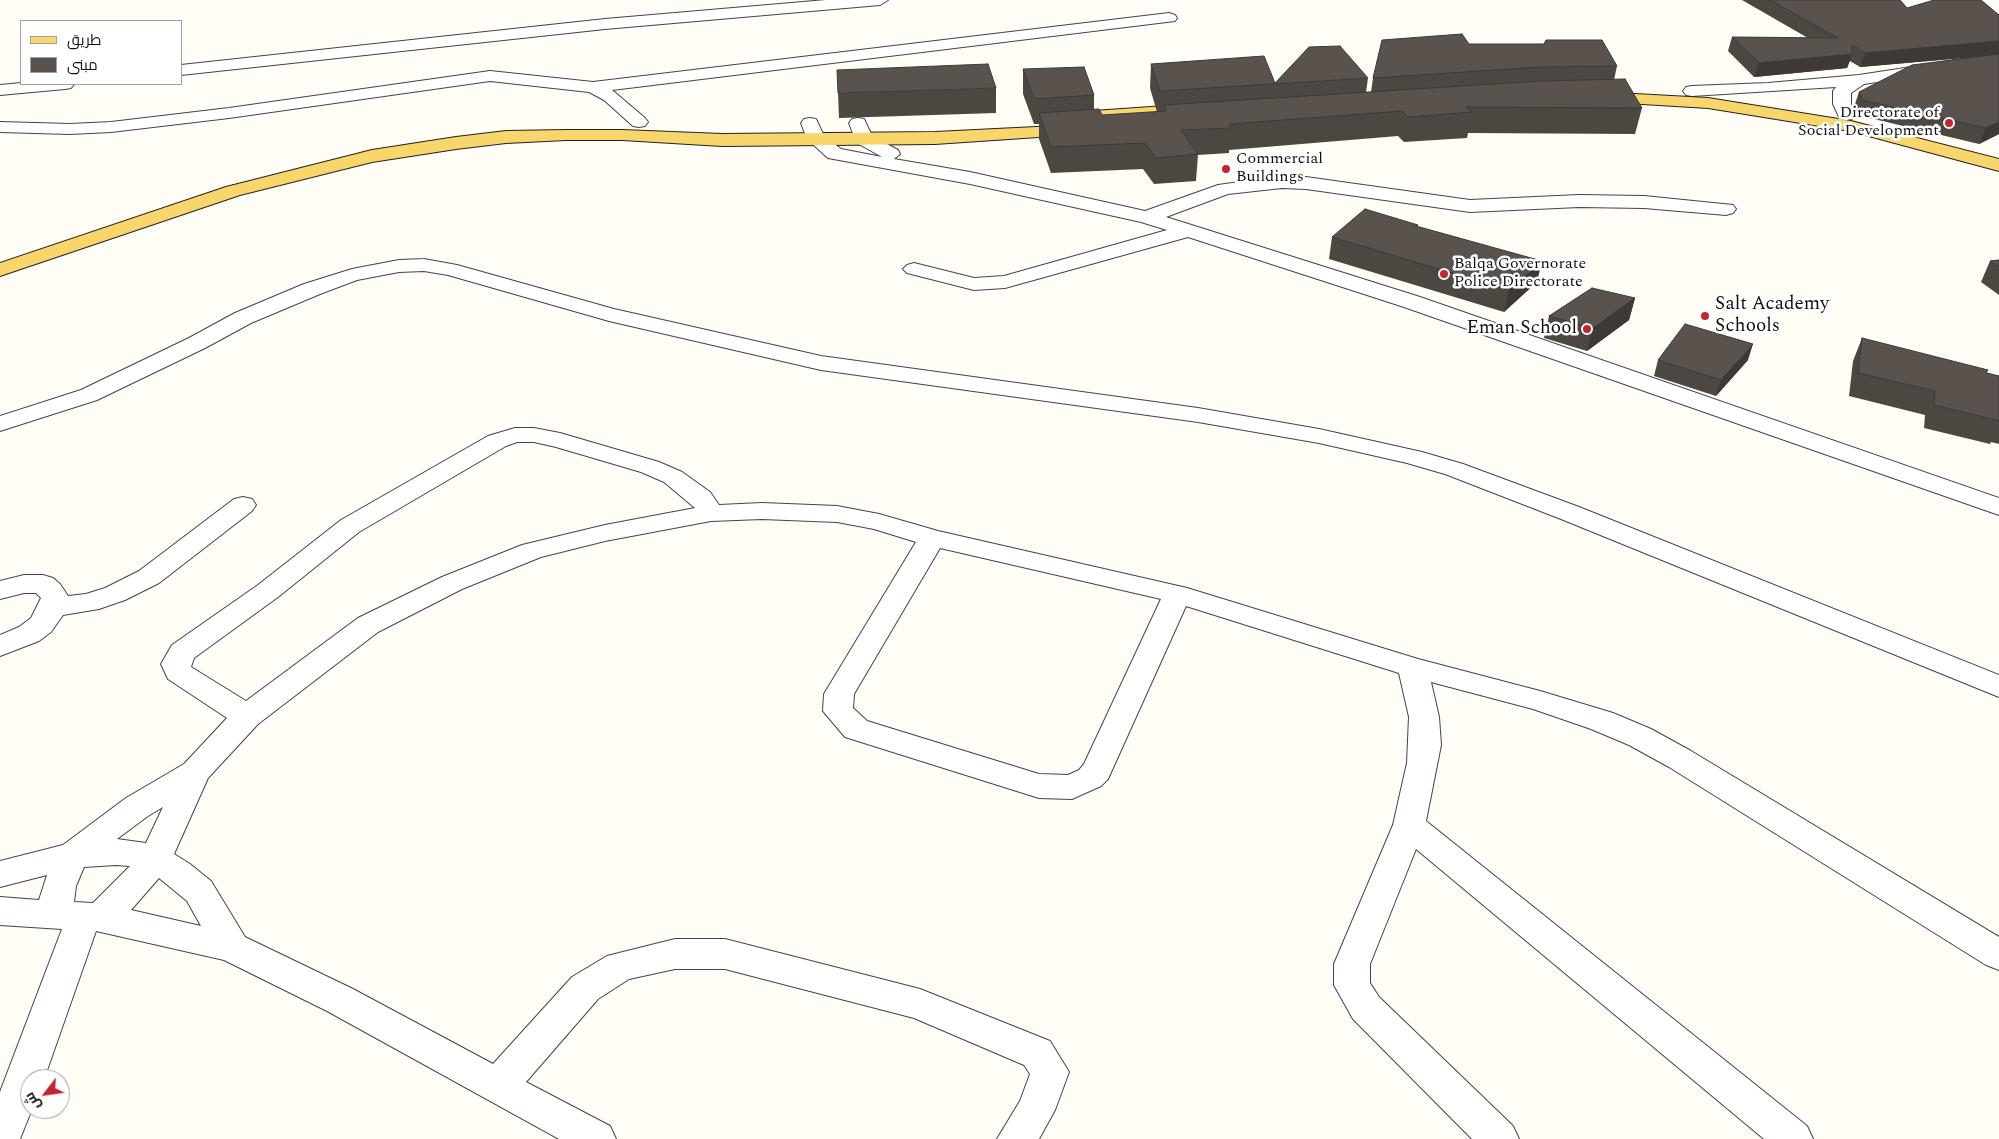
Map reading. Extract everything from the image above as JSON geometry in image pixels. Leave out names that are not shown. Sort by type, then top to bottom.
[{"type":"main road","points":[[1999,154],[1846,115],[1692,91],[1586,91],[1736,106],[1851,126],[1999,165]]},
{"type":"main road","points":[[0,270],[294,160],[362,145],[452,131],[639,122],[813,131],[861,131],[992,122],[1209,114],[935,138],[861,131]]},
{"type":"main road","points":[[722,140],[813,131]]},
{"type":"main road","points":[[9,248],[229,185],[372,156],[496,138],[622,135],[722,140],[836,154]]},
{"type":"main road","points":[[902,160],[911,150],[935,138]]},
{"type":"street","points":[[182,70],[605,24],[880,0]]},
{"type":"street","points":[[0,128],[70,129],[136,124],[490,76],[593,87],[1169,18]]},
{"type":"street","points":[[1692,91],[1768,88],[1859,80],[1970,63],[1999,61]]},
{"type":"street","points":[[1846,115],[1842,104],[1842,92],[1859,80]]},
{"type":"street","points":[[0,90],[54,85]]},
{"type":"street","points":[[593,87],[610,96],[639,122]]},
{"type":"street","points":[[813,131],[836,154],[1013,187],[1146,217],[1412,302],[1999,507]]},
{"type":"street","points":[[861,131],[902,160],[928,172]]},
{"type":"street","points":[[1146,217],[1225,189],[1282,182],[1306,183],[1461,205],[1644,202],[1726,209]]},
{"type":"street","points":[[914,269],[974,284],[996,283],[1188,231]]},
{"type":"street","points":[[0,424],[89,394],[196,343],[243,318],[336,281],[372,270],[424,265],[450,269],[608,314],[821,363],[1198,415],[1319,436],[1413,458],[1454,469],[1578,516],[1999,687]]},
{"type":"street","points":[[247,716],[178,672],[176,664],[182,652],[268,590],[350,526],[498,441],[514,436],[534,435],[560,440],[650,467],[673,477],[688,488],[701,498],[710,513]]},
{"type":"street","points":[[52,607],[89,604],[115,594],[149,577],[243,505]]},
{"type":"street","points":[[80,916],[59,886],[73,856],[137,807],[195,772],[247,716],[368,625],[452,584],[532,551],[605,533],[710,513],[762,511],[837,514],[879,522],[932,538],[1177,594],[1412,667],[1540,701],[1602,721],[1640,737],[1999,955]]},
{"type":"street","points":[[932,538],[839,694],[838,711],[856,729],[1039,786],[1072,787],[1090,778],[1097,771],[1177,594]]},
{"type":"street","points":[[0,590],[24,584],[43,584],[50,590],[54,598],[52,607],[41,625],[29,634],[0,646]]},
{"type":"street","points":[[1412,667],[1424,716],[1425,745],[1409,825],[1352,964],[1352,985],[1366,1008],[1499,1139]]},
{"type":"street","points":[[0,1139],[39,1043],[80,916],[129,890],[155,859],[195,772]]},
{"type":"street","points":[[1409,825],[1793,1139]]},
{"type":"street","points":[[0,874],[73,856],[116,852],[136,853],[155,859],[178,873],[199,891],[232,947]]},
{"type":"street","points":[[0,911],[80,916],[232,947],[340,1000],[596,1139]]},
{"type":"street","points":[[499,1085],[585,988],[620,966],[675,954],[725,954],[920,1004],[1037,1053],[1050,1072],[1036,1110],[1017,1139]]},
{"type":"building","points":[[1770,0],[1900,0],[1907,8],[1934,0],[1981,0],[1999,15],[1999,41],[1865,53],[1852,45],[1852,54],[1759,63],[1732,37],[1838,38]]},
{"type":"building","points":[[1462,34],[1469,44],[1544,44],[1546,40],[1602,40],[1617,66],[1540,67],[1373,78],[1382,40]]},
{"type":"building","points":[[1340,46],[1368,78],[1160,91],[1151,64],[1264,56],[1275,83],[1309,47]]},
{"type":"building","points":[[1999,54],[1999,122],[1986,128],[1862,100],[1859,92],[1912,65]]},
{"type":"building","points":[[988,64],[996,88],[838,93],[837,70]]},
{"type":"building","points":[[1084,67],[1094,95],[1034,99],[1023,69]]},
{"type":"building","points":[[1625,79],[1642,108],[1466,107],[1472,112],[1408,117],[1402,111],[1230,124],[1231,128],[1181,130],[1198,154],[1156,158],[1145,143],[1051,147],[1039,113],[1099,109],[1102,115],[1166,111],[1164,105],[1541,81]]},
{"type":"building","points":[[1365,209],[1418,225],[1416,226],[1542,261],[1509,290],[1332,237]]},
{"type":"building","points":[[1999,260],[1999,267],[1990,261]]},
{"type":"building","points":[[1592,288],[1635,298],[1593,328],[1549,316]]},
{"type":"building","points":[[1685,324],[1753,344],[1721,380],[1658,360]]},
{"type":"building","points":[[1862,338],[1988,370],[1986,373],[1999,376],[1999,421],[1934,405],[1935,391],[1858,373]]},
{"type":"place","name":"Directorate of Social Development","points":[[1949,123]]},
{"type":"place","name":"Commercial Buildings","points":[[1226,169]]},
{"type":"place","name":"Balqa Governorate Police Directorate","points":[[1444,274]]},
{"type":"place","name":"Salt Academy Schools","points":[[1705,316]]},
{"type":"place","name":"Eman School","points":[[1587,329]]}]
